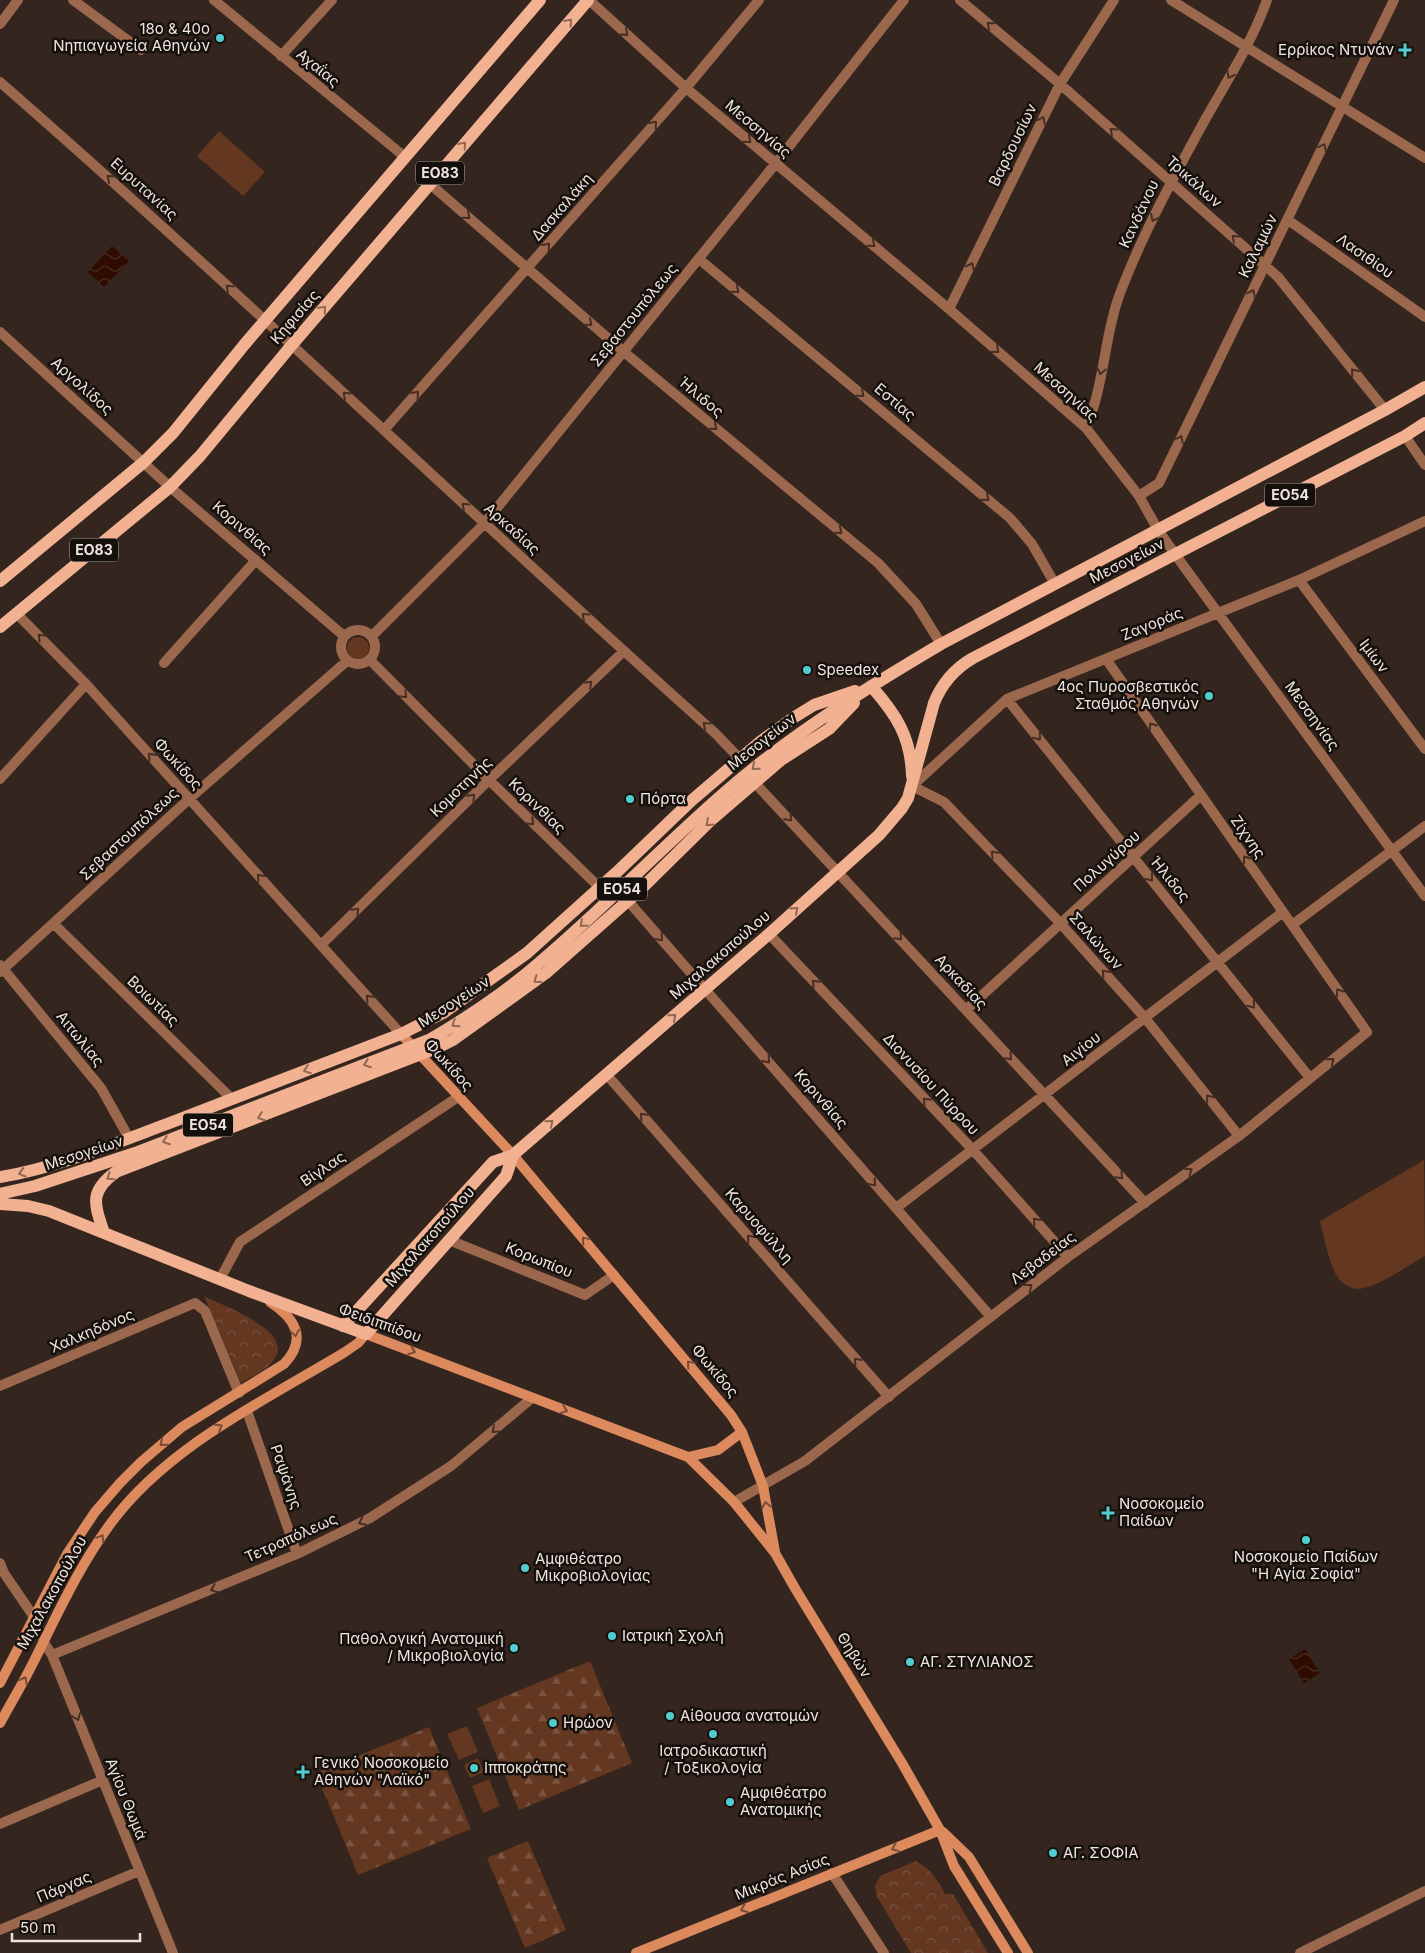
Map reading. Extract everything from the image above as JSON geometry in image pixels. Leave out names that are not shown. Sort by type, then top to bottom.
[{"type":"main road","name":"Κηφισίας","points":[[0,581],[144,462],[172,433],[265,321],[540,0]]},
{"type":"main road","name":"Κηφισίας","points":[[0,628],[170,486],[200,456],[291,346],[588,0]]},
{"type":"main road","name":"Μεσογείων","points":[[0,1177],[15,1175],[55,1163],[129,1138],[401,1034],[443,1013],[527,953],[600,888],[691,801],[740,759],[793,718],[814,705],[872,686],[941,644],[1385,410],[1425,387]]},
{"type":"main road","name":"Μεσογείων","points":[[912,786],[934,703],[940,688],[952,673],[973,658],[1405,436],[1425,423]]},
{"type":"main road","points":[[872,686],[892,710],[904,733],[909,749],[912,786]]},
{"type":"main road","name":"ΕΟ54","points":[[826,723],[872,686]]},
{"type":"main road","name":"Μεσογείων","points":[[0,1194],[35,1186],[135,1153],[416,1051],[453,1040],[546,973],[628,901],[710,821],[826,723]]},
{"type":"main road","name":"Μεσογείων","points":[[104,1233],[96,1208],[96,1199],[103,1181],[116,1172],[416,1051],[430,1038],[454,1025],[538,964],[724,793],[774,751],[826,723]]},
{"type":"main road","name":"Μιχαλακοπούλου","points":[[366,1334],[506,1176],[513,1155],[705,990],[879,835],[902,808],[912,786]]},
{"type":"main road","name":"ΕΟ54","points":[[343,1326],[493,1162],[513,1155]]},
{"type":"main road","name":"Φειδιππίδου","points":[[0,1204],[28,1206],[49,1211],[249,1291],[366,1334]]},
{"type":"street","points":[[0,24],[18,0]]},
{"type":"street","points":[[73,0],[141,50]]},
{"type":"street","name":"Αχαΐας","points":[[214,0],[405,157]]},
{"type":"street","points":[[280,56],[332,0]]},
{"type":"street","name":"Μεσσηνίας","points":[[588,0],[686,88],[949,309],[1086,428],[1139,496],[1174,554],[1425,896]]},
{"type":"street","name":"Δασκαλάκη","points":[[384,430],[686,88],[759,0]]},
{"type":"street","name":"Σεβαστουπόλεως","points":[[372,636],[484,524],[776,163],[904,0]]},
{"type":"street","name":"Τρικάλων","points":[[960,0],[1060,84],[1278,277],[1385,410]]},
{"type":"street","name":"Βαρδουσίων","points":[[949,309],[1060,84],[1114,0]]},
{"type":"street","points":[[1172,0],[1342,108],[1425,158]]},
{"type":"street","name":"Κανδάνου","points":[[1086,428],[1092,415],[1105,350],[1121,289],[1171,182],[1257,28],[1267,0]]},
{"type":"street","name":"Καλαμών","points":[[1139,496],[1159,483],[1394,0]]},
{"type":"street","name":"Ευρυτανίας","points":[[0,82],[124,190],[265,321]]},
{"type":"street","name":"Ήλιδος","points":[[430,184],[624,352],[878,563],[916,604],[941,644]]},
{"type":"street","name":"Λασιθίου","points":[[1288,220],[1425,317]]},
{"type":"street","name":"Εστίας","points":[[699,259],[1010,518],[1032,544],[1055,584]]},
{"type":"street","name":"Αρκαδίας","points":[[265,321],[484,524],[715,733],[740,759]]},
{"type":"street","name":"Αργολίδος","points":[[0,332],[144,462]]},
{"type":"street","points":[[1405,436],[1425,465]]},
{"type":"street","name":"Κορινθίας","points":[[144,462],[344,636]]},
{"type":"street","name":"Ζαγοράς","points":[[912,786],[1007,699],[1300,580],[1425,522]]},
{"type":"street","points":[[164,663],[256,560]]},
{"type":"street","name":"Ιμίων","points":[[1300,580],[1425,749]]},
{"type":"street","name":"Φωκίδος","points":[[17,614],[86,684],[416,1051],[513,1155],[719,1398],[742,1432],[763,1486],[775,1553]]},
{"type":"street","points":[[358,629],[366,631],[372,636],[376,649],[370,660],[359,664],[347,661],[341,652],[340,646],[344,636],[350,631],[358,629]]},
{"type":"street","name":"Κομοτηνής","points":[[321,945],[624,651]]},
{"type":"street","name":"Ζίχνης","points":[[1106,659],[1367,1032]]},
{"type":"street","name":"Κορινθίας","points":[[370,660],[600,888]]},
{"type":"street","name":"Σεβαστουπόλεως","points":[[1,969],[54,924],[189,799],[347,661]]},
{"type":"street","points":[[0,779],[86,684]]},
{"type":"street","name":"Ήλιδος","points":[[1007,699],[1310,1078]]},
{"type":"street","name":"Αρκαδίας","points":[[756,782],[1145,1202]]},
{"type":"street","name":"Σαλώνων","points":[[912,786],[944,802],[1061,924],[1145,1018],[1239,1136]]},
{"type":"street","name":"Πολυγύρου","points":[[966,1010],[1201,795]]},
{"type":"street","points":[[1292,925],[1425,826]]},
{"type":"street","name":"Κορινθίας","points":[[628,901],[991,1317]]},
{"type":"street","name":"Αιγίου","points":[[896,1208],[1283,912]]},
{"type":"street","name":"Βοιωτίας","points":[[54,924],[232,1099]]},
{"type":"street","name":"Διονυσίου Πύρρου","points":[[769,934],[973,1150],[1068,1257]]},
{"type":"street","name":"Αιτωλίας","points":[[1,969],[101,1088],[129,1138]]},
{"type":"street","name":"Λεβαδείας","points":[[734,1502],[805,1461],[1068,1257],[1239,1136],[1367,1032]]},
{"type":"street","name":"Καρυοφύλλη","points":[[607,1075],[889,1397]]},
{"type":"street","name":"Βίγλας","points":[[220,1279],[240,1242],[458,1097]]},
{"type":"street","name":"Κορωπίου","points":[[449,1240],[585,1295],[614,1275]]},
{"type":"street","name":"Μιχαλακοπούλου","points":[[0,1683],[72,1547],[95,1512],[120,1483],[141,1462],[182,1427],[284,1364],[292,1356],[297,1334],[294,1324],[287,1314],[249,1291]]},
{"type":"street","name":"Χαλκηδόνος","points":[[0,1386],[195,1303],[205,1311],[239,1393]]},
{"type":"street","name":"Φειδιππίδου","points":[[366,1334],[688,1457],[734,1502]]},
{"type":"street","name":"Μιχαλακοπούλου","points":[[0,1723],[83,1566],[111,1523],[132,1498],[153,1477],[193,1443],[345,1352],[358,1343],[366,1334]]},
{"type":"street","name":"Τετραπόλεως","points":[[52,1655],[297,1554],[370,1518],[451,1466],[532,1398]]},
{"type":"street","name":"Ραψάνης","points":[[247,1410],[297,1554]]},
{"type":"street","points":[[688,1457],[718,1450],[742,1432]]},
{"type":"street","name":"Θηβών","points":[[734,1502],[775,1553],[940,1830],[954,1866],[1008,1953]]},
{"type":"street","points":[[1,1570],[34,1616]]},
{"type":"street","points":[[43,1641],[52,1655]]},
{"type":"street","name":"Αγίου Θωμά","points":[[52,1655],[173,1953]]},
{"type":"street","points":[[0,1824],[103,1780]]},
{"type":"street","name":"Θηβών","points":[[940,1830],[969,1857],[1028,1953]]},
{"type":"street","name":"Μικράς Ασίας","points":[[636,1953],[940,1830]]},
{"type":"street","name":"Πάργας","points":[[0,1930],[139,1871]]},
{"type":"street","points":[[832,1873],[884,1953]]},
{"type":"street","points":[[1300,1953],[1425,1891]]},
{"type":"green space","points":[[219,131],[265,172],[243,196],[197,156]]},
{"type":"green space","points":[[354,637],[362,637],[369,644],[369,652],[362,659],[354,659],[347,652],[347,644]]},
{"type":"green space","points":[[1424,1160],[1425,1256],[1372,1286],[1356,1289],[1342,1283],[1332,1267],[1320,1221]]},
{"type":"green space","points":[[204,1296],[253,1320],[274,1338],[278,1348],[275,1358],[268,1366],[241,1383]]},
{"type":"green space","points":[[590,1661],[632,1763],[519,1810],[477,1708]]},
{"type":"green space","points":[[467,1726],[478,1752],[459,1760],[447,1734]]},
{"type":"green space","points":[[429,1727],[471,1829],[358,1875],[316,1773]]},
{"type":"green space","points":[[478,1758],[484,1772],[470,1778],[464,1765]]},
{"type":"green space","points":[[489,1779],[500,1806],[483,1813],[472,1786]]},
{"type":"green space","points":[[528,1841],[566,1930],[525,1948],[487,1858]]},
{"type":"green space","points":[[916,1861],[934,1875],[945,1894],[953,1894],[988,1953],[911,1953],[877,1897],[875,1886],[880,1876]]},
{"type":"water","points":[[112,246],[129,261],[104,287],[88,272]]},
{"type":"water","points":[[1305,1649],[1320,1673],[1304,1683],[1289,1659]]},
{"type":"place","name":"18ο & 40ο Νηπιαγωγεία Αθηνών","points":[[220,38]]},
{"type":"place","name":"Ερρίκος Ντυνάν","points":[[1405,50]]},
{"type":"place","name":"Speedex","points":[[807,670]]},
{"type":"place","name":"4ος Πυροσβεστικός Σταθμός Αθηνών","points":[[1209,696]]},
{"type":"place","name":"Πόρτα","points":[[630,799]]},
{"type":"place","name":"Νοσοκομείο Παίδων","points":[[1108,1513]]},
{"type":"place","name":"Νοσοκομείο Παίδων \"Η Αγία Σοφία\"","points":[[1306,1540]]},
{"type":"place","name":"Αμφιθέατρο Μικροβιολογίας","points":[[525,1568]]},
{"type":"place","name":"Ιατρική Σχολή","points":[[612,1636]]},
{"type":"place","name":"Παθολογική Ανατομική / Μικροβιολογία","points":[[514,1648]]},
{"type":"place","name":"ΑΓ. ΣΤΥΛΙΑΝΟΣ","points":[[910,1662]]},
{"type":"place","name":"Αίθουσα ανατομών","points":[[670,1716]]},
{"type":"place","name":"Ηρώον","points":[[553,1723]]},
{"type":"place","name":"Ιατροδικαστική / Τοξικολογία","points":[[713,1734]]},
{"type":"place","name":"Ιπποκράτης","points":[[474,1768]]},
{"type":"place","name":"Γενικό Νοσοκομείο Αθηνών \"Λαϊκό\"","points":[[303,1772]]},
{"type":"place","name":"Αμφιθέατρο Ανατομικής","points":[[730,1802]]},
{"type":"place","name":"ΑΓ. ΣΟΦΙΑ","points":[[1053,1853]]}]
